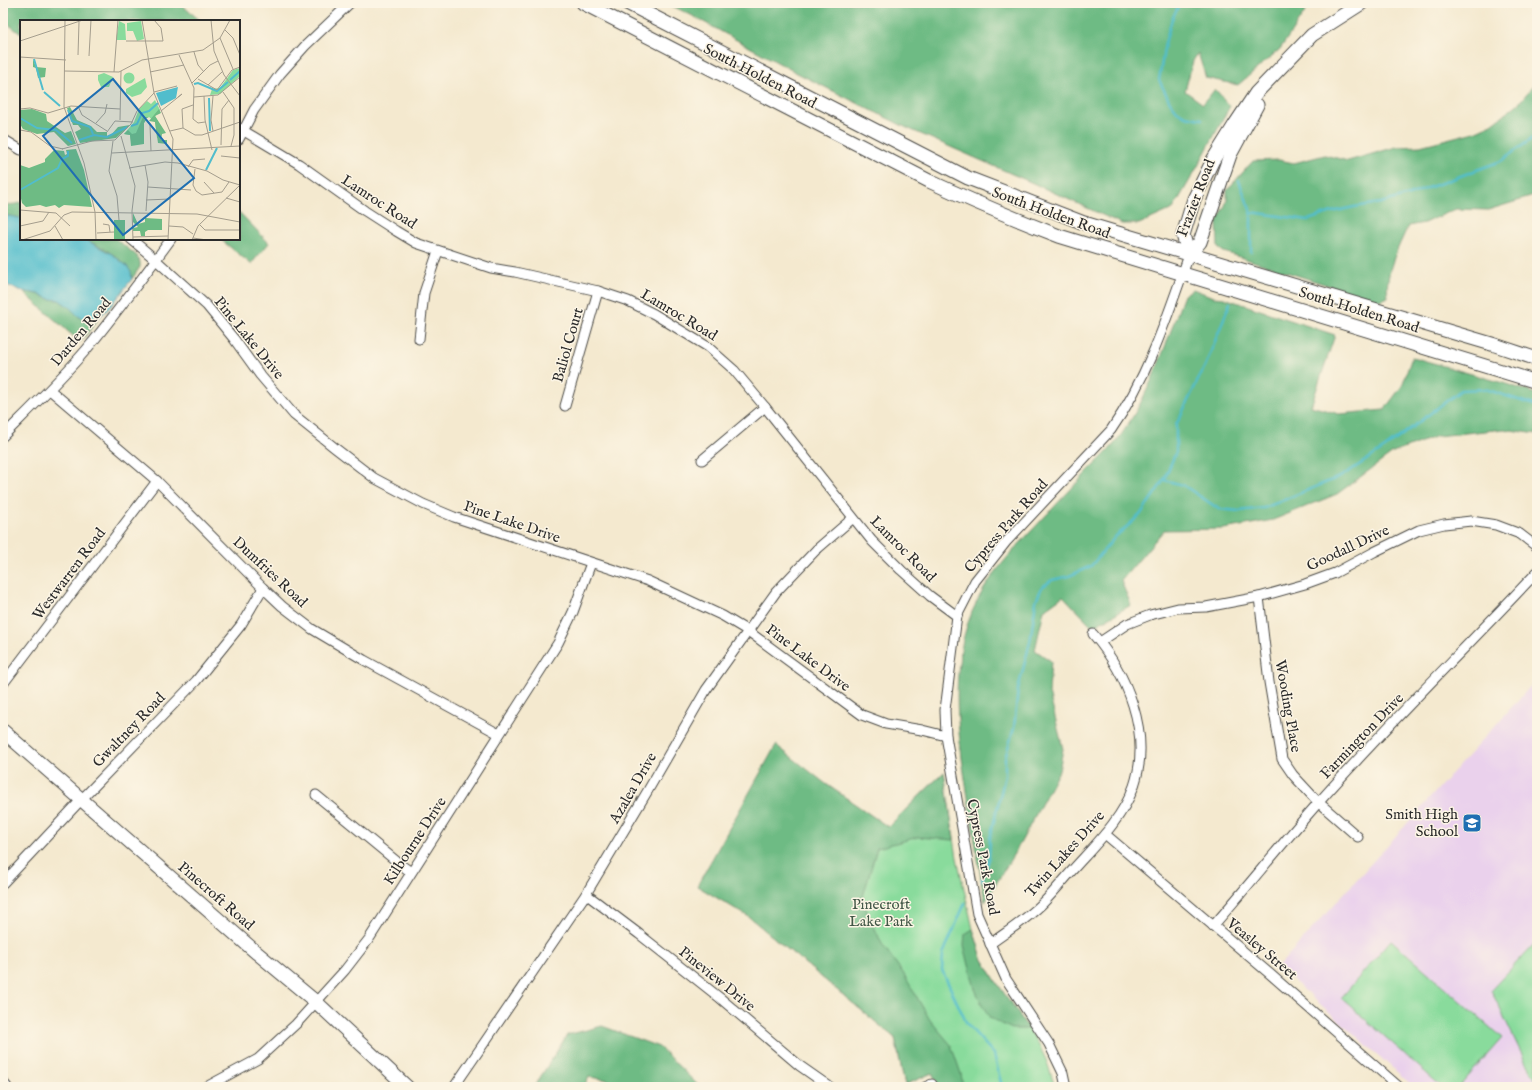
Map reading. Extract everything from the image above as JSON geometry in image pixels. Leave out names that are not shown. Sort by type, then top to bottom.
[{"type":"main road","name":"South Holden Road","points":[[583,3],[929,181],[979,204],[1059,236],[1537,382]]},
{"type":"main road","name":"South Holden Road","points":[[627,3],[968,178],[1084,223],[1495,345],[1537,359]]},
{"type":"main road","name":"Frazier Road","points":[[1189,255],[1183,235],[1194,199],[1213,160],[1256,93],[1312,35],[1362,3]]},
{"type":"main road","name":"Frazier Road","points":[[1189,255],[1200,242],[1230,155],[1272,76]]},
{"type":"main road","name":"Pinecroft Road","points":[[3,731],[257,953],[316,1002],[407,1087]]},
{"type":"street","points":[[240,133],[254,110],[280,74],[305,46],[344,11],[350,3]]},
{"type":"street","name":"Lamroc Road","points":[[240,133],[299,164],[396,231],[416,243],[491,268],[598,291],[628,301],[654,314],[708,347],[734,370],[765,406],[853,518],[901,570],[930,596],[957,616]]},
{"type":"street","points":[[3,139],[20,149]]},
{"type":"street","name":"Pine Lake Drive","points":[[132,240],[207,306],[234,339],[260,375],[294,415],[374,478],[423,504],[454,517],[654,583],[723,616],[748,631],[862,715],[886,724],[946,736]]},
{"type":"street","name":"Darden Road","points":[[3,436],[50,390],[109,322],[170,240]]},
{"type":"street","points":[[419,339],[424,293],[438,251]]},
{"type":"street","name":"Cypress Park Road","points":[[1066,1087],[1063,1073],[1049,1044],[1006,979],[977,914],[946,736],[945,710],[957,616],[975,581],[1006,542],[1111,430],[1122,414],[1138,387],[1152,356],[1189,255]]},
{"type":"street","name":"Baliol Court","points":[[565,406],[598,291]]},
{"type":"street","name":"Dumfries Road","points":[[50,390],[157,481],[263,588],[282,606],[312,629],[364,660],[500,734]]},
{"type":"street","points":[[702,460],[765,406]]},
{"type":"street","name":"Westwarren Road","points":[[3,684],[157,481]]},
{"type":"street","name":"Azalea Drive","points":[[454,1087],[586,894],[706,690],[776,592],[816,550],[853,518]]},
{"type":"street","name":"Goodall Drive","points":[[1100,642],[1127,624],[1150,615],[1178,608],[1206,607],[1259,597],[1298,586],[1335,573],[1419,530],[1444,524],[1471,522],[1496,525],[1520,534],[1537,547]]},
{"type":"street","name":"Kilbourne Drive","points":[[206,1087],[258,1059],[296,1024],[345,970],[369,939],[500,734],[567,625],[591,563]]},
{"type":"street","name":"Farmington Drive","points":[[1213,926],[1318,802],[1372,744],[1480,634],[1537,572]]},
{"type":"street","name":"Gwaltney Road","points":[[3,883],[196,681],[241,625],[263,588]]},
{"type":"street","name":"Wooding Place","points":[[1259,597],[1267,666],[1282,759],[1293,776],[1318,802],[1358,837]]},
{"type":"street","name":"Twin Lakes Drive","points":[[990,944],[1020,923],[1043,903],[1105,834],[1123,808],[1134,786],[1140,761],[1140,736],[1135,710],[1115,666],[1100,642],[1093,634]]},
{"type":"street","points":[[316,795],[400,865],[411,872]]},
{"type":"street","name":"Veasley Street","points":[[1105,834],[1400,1087]]},
{"type":"street","name":"Pineview Drive","points":[[586,894],[720,998],[800,1066],[830,1087]]},
{"type":"street","points":[[3,1082],[7,1087]]},
{"type":"shaded area","name":"Smith High School","points":[[1537,679],[1537,1087],[1414,1087],[1278,967]]},
{"type":"green space","points":[[3,3],[179,3],[200,20],[20,20],[20,33],[3,20]]},
{"type":"green space","points":[[666,3],[1311,3],[1280,49],[1238,85],[1206,78],[1198,53],[1193,61],[1185,91],[1203,104],[1215,89],[1230,106],[1173,209],[1139,224],[1122,224],[907,128],[797,73]]},
{"type":"green space","points":[[1537,81],[1537,195],[1488,210],[1456,209],[1424,223],[1408,226],[1390,270],[1387,288],[1388,297],[1377,301],[1224,252],[1218,248],[1217,223],[1227,201],[1227,190],[1253,161],[1279,160],[1294,163],[1325,155],[1348,161],[1396,147],[1420,146],[1474,132],[1492,124],[1519,103]]},
{"type":"green space","points":[[20,202],[20,218],[3,215],[3,205]]},
{"type":"green space","points":[[240,213],[269,243],[251,264],[221,240],[240,240]]},
{"type":"green space","points":[[86,240],[117,240],[136,255],[140,262],[140,267],[132,279],[130,272],[125,265],[113,254]]},
{"type":"green space","points":[[1193,289],[1213,297],[1224,298],[1335,335],[1311,406],[1339,414],[1384,410],[1402,386],[1412,357],[1537,394],[1537,434],[1504,429],[1437,436],[1393,453],[1337,494],[1273,520],[1224,529],[1164,530],[1121,581],[1131,605],[1093,627],[1063,596],[1044,610],[1035,650],[1051,661],[1049,693],[1063,749],[1059,771],[1021,842],[985,902],[962,756],[957,707],[957,683],[964,635],[972,612],[984,588],[1000,566],[1017,546],[1109,450],[1127,426],[1155,372],[1184,295]]},
{"type":"green space","points":[[22,291],[59,300],[78,316],[90,323],[98,320],[80,342]]},
{"type":"green space","points":[[776,745],[826,784],[888,827],[944,772],[954,840],[918,837],[877,848],[862,900],[882,944],[903,973],[930,1020],[951,1045],[961,1074],[963,1087],[940,1087],[932,1073],[905,1085],[895,1038],[749,917],[697,886]]},
{"type":"green space","name":"Pinecroft Lake Park","points":[[944,772],[957,858],[973,929],[982,958],[997,983],[1037,1041],[1047,1062],[1055,1087],[940,1087],[932,1073],[905,1085],[895,1038],[749,917],[826,784],[888,827]]},
{"type":"green space","points":[[973,929],[982,958],[997,983],[1029,1029],[1012,1029],[990,1018],[981,1003],[975,989],[964,945],[965,934]]},
{"type":"green space","points":[[1391,940],[1502,1038],[1459,1087],[1442,1087],[1341,998]]},
{"type":"green space","points":[[1537,941],[1537,1081],[1526,1063],[1491,990]]},
{"type":"green space","points":[[602,1026],[659,1047],[700,1087],[617,1087],[608,1080],[589,1077],[584,1087],[534,1087],[567,1035]]},
{"type":"water","points":[[3,215],[20,218],[20,240],[86,240],[112,254],[127,266],[131,272],[132,279],[108,309],[90,323],[78,316],[59,300],[22,291],[4,284]]},
{"type":"waterway","points":[[1180,3],[1172,19],[1165,43],[1159,80],[1170,102],[1177,111],[1185,116],[1202,119]]},
{"type":"waterway","points":[[1251,212],[1308,220],[1332,212],[1381,203],[1409,195],[1501,161],[1537,135]]},
{"type":"waterway","points":[[1239,181],[1251,212],[1251,252]]},
{"type":"waterway","points":[[982,880],[989,859],[990,838],[1005,776],[1005,758],[1014,728],[1018,689],[1030,642],[1036,601],[1042,587],[1052,580],[1069,576],[1091,566],[1115,537],[1140,515],[1164,480],[1176,452],[1176,425],[1206,364],[1230,303]]},
{"type":"waterway","points":[[1164,480],[1183,485],[1219,509],[1239,511],[1264,508],[1342,476],[1385,448],[1461,390],[1485,389],[1537,406]]},
{"type":"waterway","points":[[965,903],[943,954],[942,970],[967,1024],[994,1054],[1002,1087]]},
{"type":"place","name":"Smith High School","points":[[1472,823]]}]
